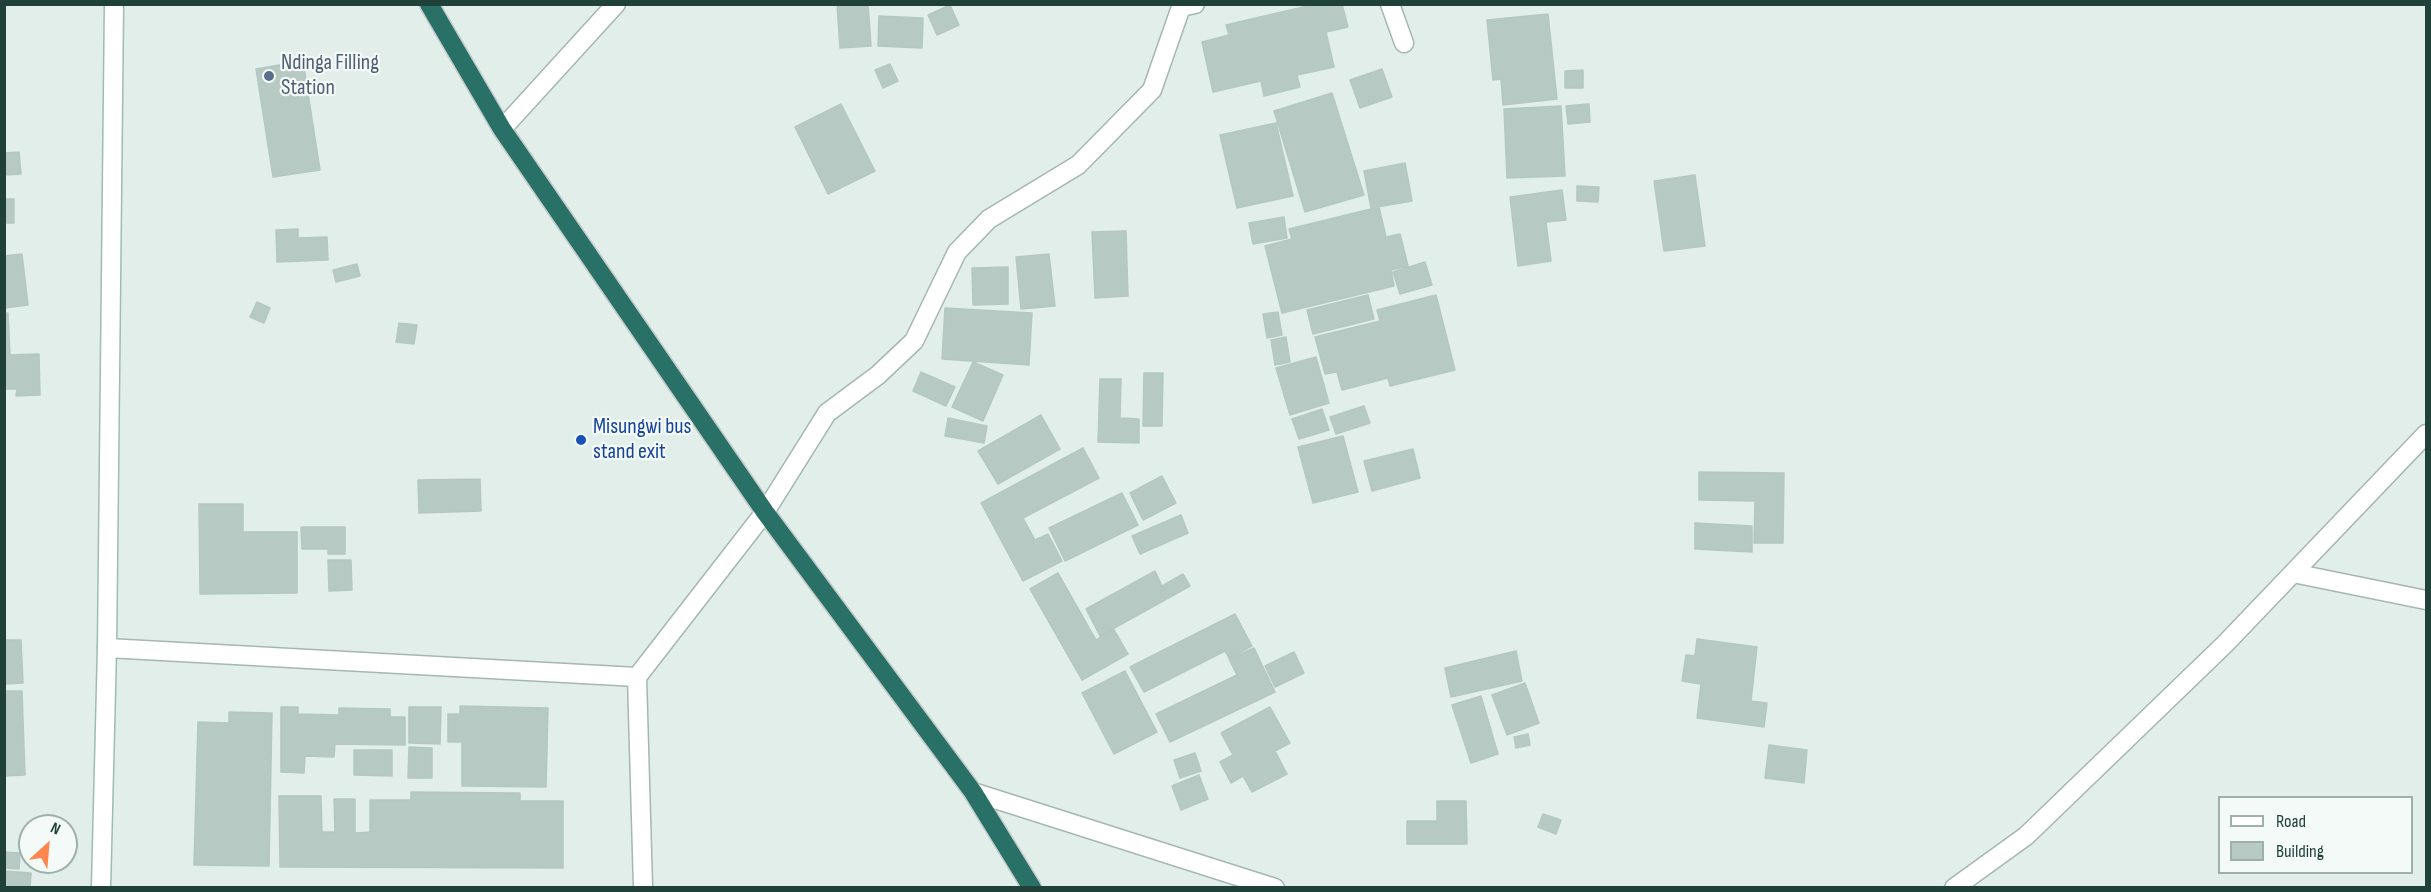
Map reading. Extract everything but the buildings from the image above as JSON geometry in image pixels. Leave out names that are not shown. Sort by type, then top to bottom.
[{"type":"highway","points":[[429,4],[502,129],[765,512],[973,792],[1032,888]]},
{"type":"street","points":[[101,888],[107,648],[114,4]]},
{"type":"street","points":[[502,129],[616,4]]},
{"type":"street","points":[[643,888],[637,677],[765,512],[827,413],[878,375],[914,340],[957,252],[989,219],[1078,165],[1152,90],[1181,6],[1195,4]]},
{"type":"street","points":[[1390,4],[1404,43]]},
{"type":"street","points":[[1954,888],[2026,836],[2225,645],[2427,434]]},
{"type":"street","points":[[2294,573],[2427,600]]},
{"type":"street","points":[[107,648],[637,677]]},
{"type":"street","points":[[973,792],[1275,888]]},
{"type":"place","name":"Ndinga Filling Station","points":[[269,76]]},
{"type":"place","name":"Misungwi bus stand exit","points":[[581,440]]}]
